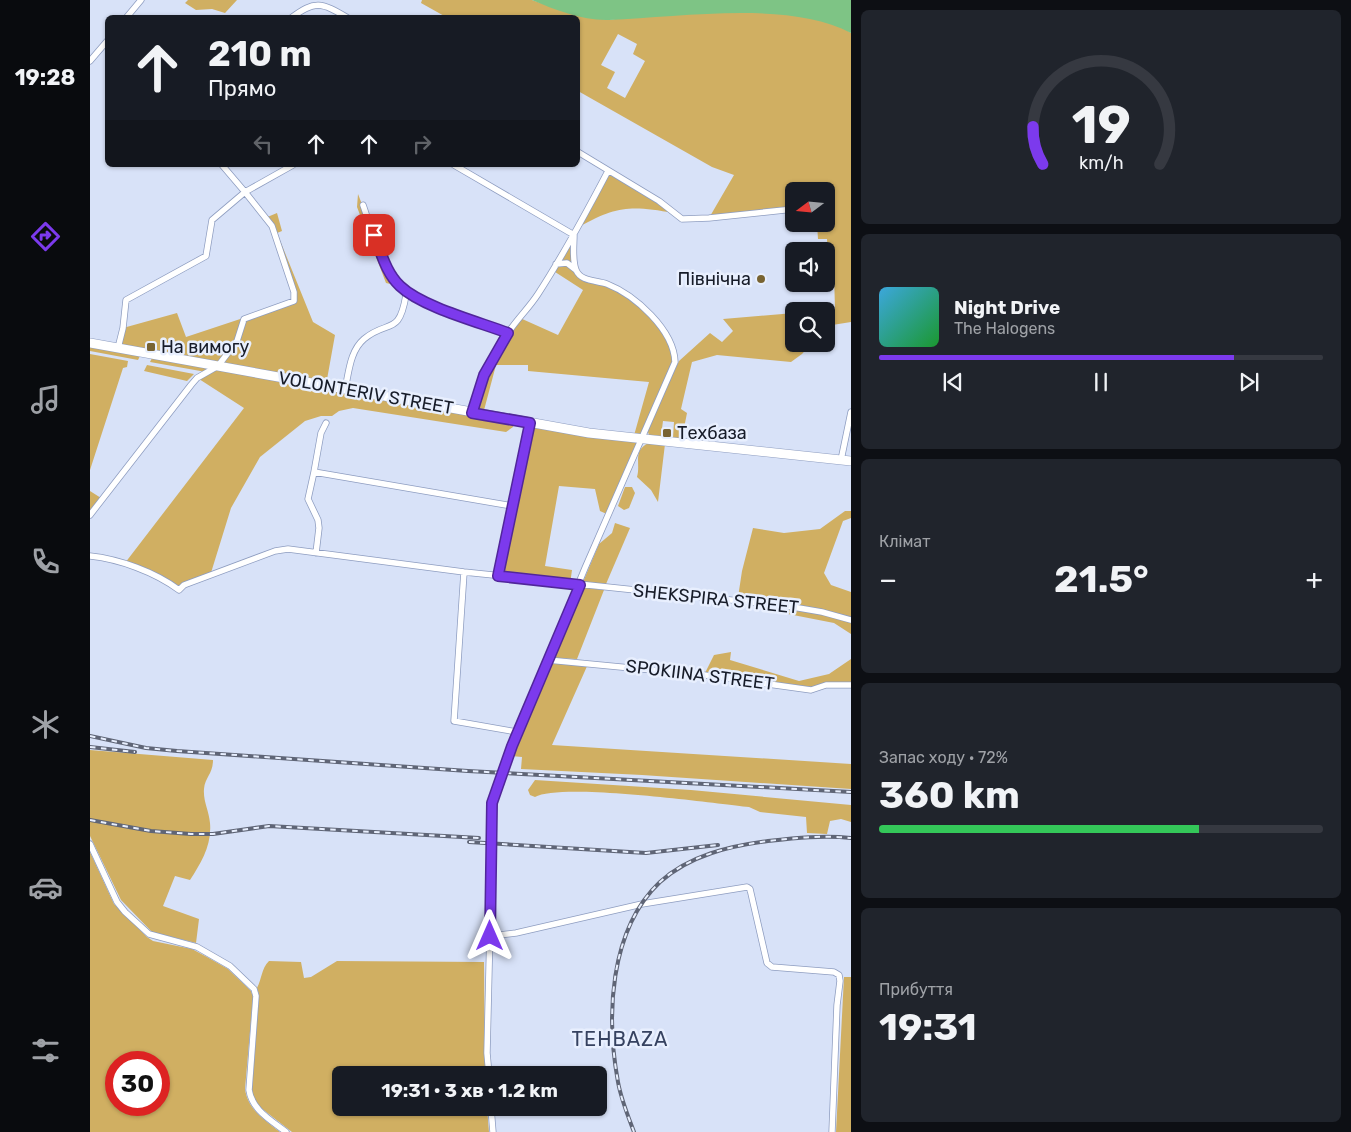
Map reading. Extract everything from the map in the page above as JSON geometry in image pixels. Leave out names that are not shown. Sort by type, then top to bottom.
[{"type":"street","points":[[128,15],[141,0]]},
{"type":"street","points":[[294,15],[305,3],[314,1],[342,15]]},
{"type":"street","points":[[90,61],[105,44]]},
{"type":"street","points":[[580,153],[659,201],[682,219],[785,210]]},
{"type":"street","points":[[90,515],[197,378],[218,366],[236,341],[244,320],[291,303],[295,298],[272,226],[224,167]]},
{"type":"street","points":[[118,348],[123,328],[126,300],[206,256],[212,220],[245,192],[289,167]]},
{"type":"street","points":[[457,167],[574,235]]},
{"type":"street","points":[[472,413],[484,375],[508,333],[538,294],[574,235],[608,170]]},
{"type":"street","points":[[345,389],[353,354],[359,344],[370,335],[388,328],[398,320],[406,295],[386,266],[363,205]]},
{"type":"street","points":[[574,235],[576,270]]},
{"type":"street","points":[[488,1066],[492,803],[517,732],[675,362],[673,345],[666,332],[643,308],[607,284],[585,279],[567,264],[556,264]]},
{"type":"street","points":[[399,286],[427,303],[508,333]]},
{"type":"street","name":"VOLONTERIV STREET","points":[[90,343],[530,423],[641,439],[851,461]]},
{"type":"street","points":[[840,460],[851,412]]},
{"type":"street","points":[[316,553],[318,520],[308,499],[321,433],[326,423]]},
{"type":"street","points":[[498,576],[530,423]]},
{"type":"street","points":[[314,472],[512,506]]},
{"type":"street","name":"SHEKSPIRA STREET","points":[[90,556],[110,558],[125,563],[179,590],[184,585],[275,551],[288,549],[498,576],[787,606],[822,612],[851,620]]},
{"type":"street","points":[[464,572],[454,721],[517,732]]},
{"type":"street","name":"SPOKIINA STREET","points":[[548,660],[704,675],[811,690],[826,685],[851,684]]},
{"type":"street","points":[[90,844],[117,902],[150,934],[169,941],[196,947],[210,954],[230,966],[254,989],[256,996],[249,1090],[250,1099],[258,1110],[286,1132]]},
{"type":"street","points":[[490,936],[516,933],[642,904],[747,887],[750,889],[767,963],[772,967],[834,972],[839,975],[832,1132]]},
{"type":"street","points":[[492,1116],[493,1132]]},
{"type":"shaded area","points":[[188,0],[237,0],[225,13],[212,9],[196,10],[185,3]]},
{"type":"shaded area","points":[[422,0],[532,0],[564,11],[608,20],[668,12],[755,6],[803,10],[824,15],[851,33],[851,322],[835,325],[835,242],[827,242],[827,239],[818,239],[818,232],[835,232],[835,182],[785,182],[785,210],[709,218],[734,175],[712,167],[580,92],[580,15],[442,15],[421,3]],"holes":[[[618,34],[637,44],[633,54],[645,61],[625,98],[607,88],[615,72],[601,65]]]},
{"type":"shaded area","points":[[532,0],[851,0],[851,33],[826,23],[797,17],[766,14],[701,14],[599,20],[570,14]]},
{"type":"shaded area","points":[[608,171],[674,213],[647,209],[625,209],[604,215],[579,227]]},
{"type":"shaded area","points":[[358,194],[386,266],[399,286],[386,283],[357,207]]},
{"type":"shaded area","points":[[277,213],[282,231],[277,233],[313,322],[335,335],[326,385],[472,413],[484,375],[520,318],[558,335],[583,290],[552,270],[574,235],[576,270],[580,276],[607,284],[630,298],[666,332],[675,362],[609,515],[600,511],[595,489],[559,486],[545,566],[572,570],[570,584],[498,576],[530,423],[633,439],[649,382],[528,371],[528,365],[496,365],[483,414],[515,422],[513,427],[506,432],[353,408],[339,411],[332,416],[321,416],[305,421],[260,457],[231,508],[210,576],[179,590],[125,563],[244,408],[199,379],[218,367],[118,348],[123,328],[177,313],[186,337],[294,301],[272,226],[265,218]]},
{"type":"shaded area","points":[[785,314],[785,352],[804,352],[791,362],[717,355],[692,362],[681,409],[687,413],[682,438],[673,438],[674,422],[663,421],[661,436],[649,435],[647,429],[679,361],[710,333],[722,342],[733,331],[723,319]]},
{"type":"shaded area","points":[[90,344],[140,356],[138,360],[90,351]]},
{"type":"shaded area","points":[[90,354],[128,361],[127,367],[123,368],[90,470]]},
{"type":"shaded area","points":[[152,358],[206,365],[209,369],[206,372],[150,362]]},
{"type":"shaded area","points":[[147,365],[194,374],[187,381],[144,371]]},
{"type":"shaded area","points":[[649,443],[665,444],[658,502],[651,490],[637,477],[639,453]]},
{"type":"shaded area","points":[[625,487],[632,487],[635,493],[629,508],[624,510],[618,506]]},
{"type":"shaded area","points":[[90,491],[101,498],[90,511]]},
{"type":"shaded area","points":[[845,511],[851,511],[851,518],[843,521],[824,573],[831,585],[851,592],[851,634],[834,623],[788,614],[782,609],[737,604],[742,571],[753,528],[784,533],[820,529]]},
{"type":"shaded area","points":[[615,523],[630,528],[606,584],[583,582],[599,544],[612,533]]},
{"type":"shaded area","points":[[582,587],[604,590],[577,659],[551,658]]},
{"type":"shaded area","points":[[731,652],[730,660],[799,681],[829,674],[851,659],[851,682],[826,683],[812,687],[705,673],[714,655]]},
{"type":"shaded area","points":[[549,662],[588,664],[552,745],[851,764],[851,789],[521,769],[522,757],[511,756]]},
{"type":"shaded area","points":[[90,750],[213,760],[212,769],[204,789],[204,798],[210,823],[207,846],[202,860],[190,880],[175,876],[163,906],[199,919],[196,943],[152,932],[121,900],[90,836]]},
{"type":"shaded area","points":[[535,780],[691,790],[851,805],[851,822],[841,819],[830,821],[827,834],[807,833],[806,817],[760,812],[749,807],[672,798],[604,793],[550,793],[535,797],[530,795],[528,790]]},
{"type":"shaded area","points":[[90,852],[114,904],[147,937],[153,941],[192,949],[228,969],[251,991],[253,997],[245,1089],[249,1103],[253,1108],[280,1132],[90,1132]]},
{"type":"shaded area","points":[[269,961],[301,962],[304,978],[311,977],[337,961],[484,962],[485,1066],[332,1066],[332,1116],[488,1116],[489,1132],[292,1132],[261,1108],[254,1099],[252,1089],[259,995],[257,988],[264,967]]},
{"type":"shaded area","points":[[844,977],[851,977],[851,1132],[836,1132]]},
{"type":"railway","points":[[90,736],[146,748],[177,751],[468,771],[851,792]]},
{"type":"railway","points":[[90,747],[135,752]]},
{"type":"railway","points":[[90,820],[151,831],[191,834],[213,834],[269,826],[479,838]]},
{"type":"railway","points":[[634,1132],[618,1082],[612,1030],[613,1003],[615,976],[621,949],[630,924],[643,902],[660,882],[672,873],[697,858],[711,853],[754,843],[778,840],[820,837],[851,838]]},
{"type":"railway","points":[[469,842],[646,853],[718,845]]},
{"type":"place","name":"Північна","points":[[761,279]]},
{"type":"place","name":"На вимогу","points":[[151,347]]},
{"type":"place","name":"Техбаза","points":[[667,433]]},
{"type":"district","name":"TEHBAZA","points":[[620,1039]]},
{"type":"route","points":[[374,235],[386,266],[393,278],[408,293],[427,303],[508,333],[503,346],[484,375],[472,413],[530,423],[498,576],[580,585],[512,746],[492,803],[490,936]]}]
